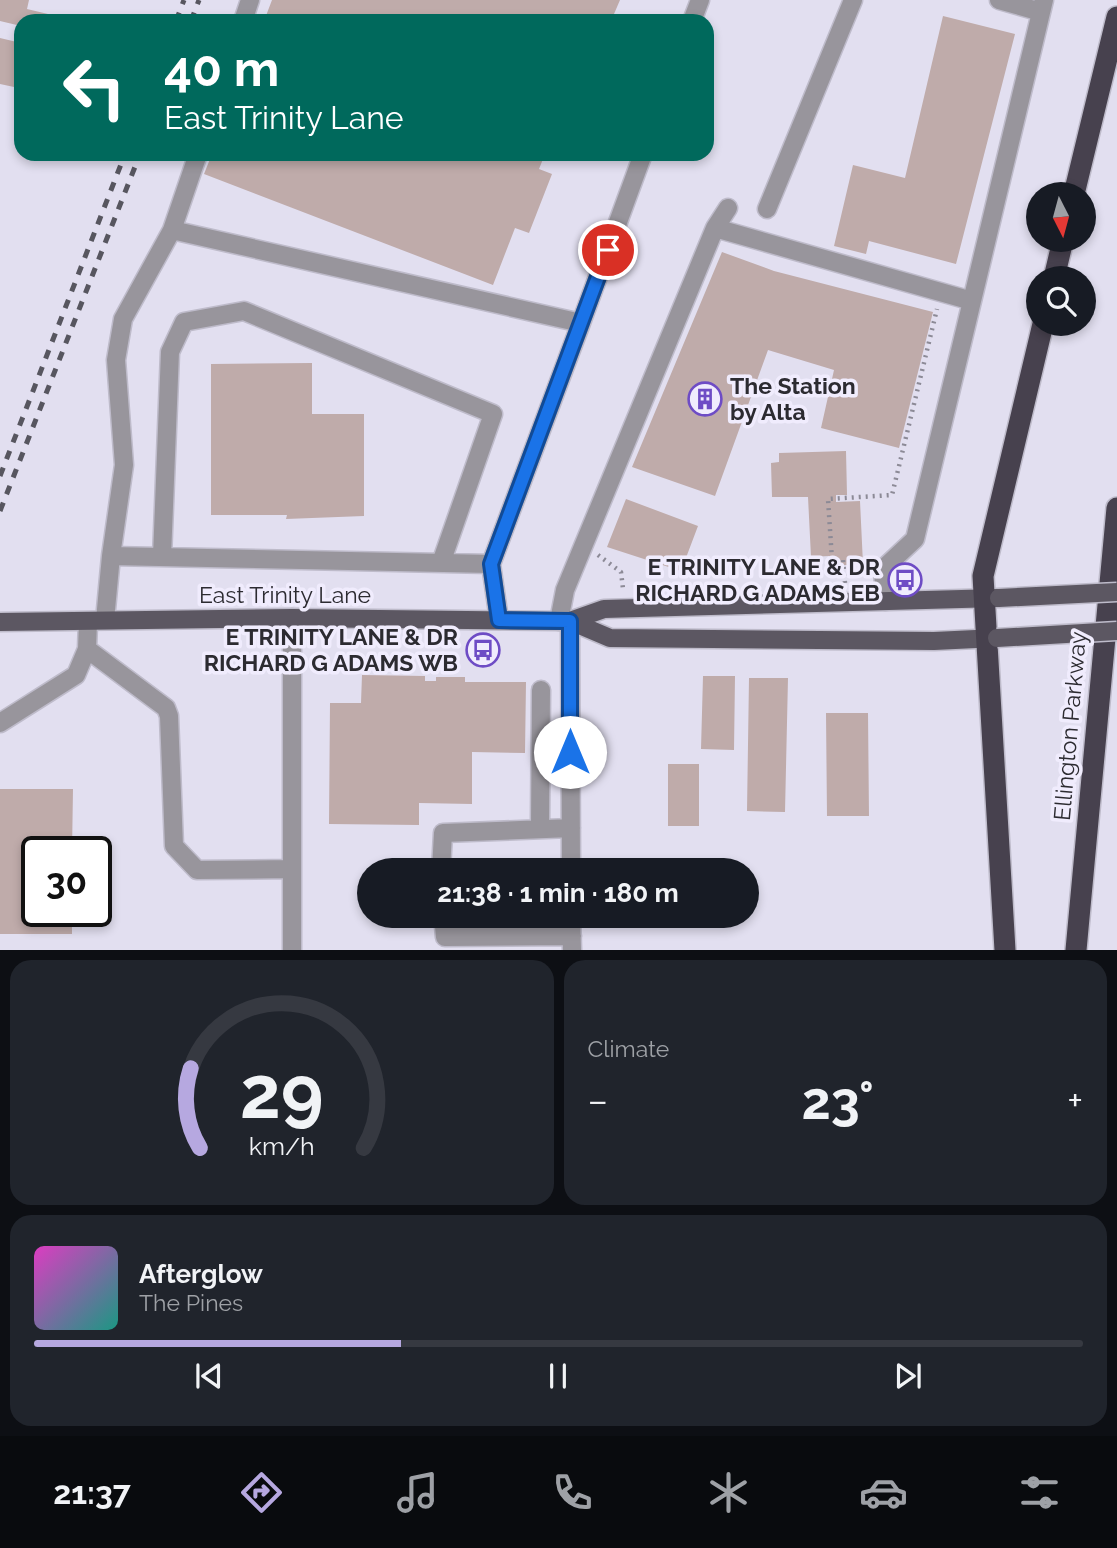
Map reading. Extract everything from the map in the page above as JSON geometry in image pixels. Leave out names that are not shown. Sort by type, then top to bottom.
[{"type":"highway","points":[[1077,182],[1117,17]]},
{"type":"highway","points":[[1005,950],[991,598],[983,576],[1039,336]]},
{"type":"highway","name":"Ellington Parkway","points":[[1076,950],[1117,508]]},
{"type":"main road","name":"East Trinity Lane","points":[[0,622],[292,618],[564,621],[604,609],[1117,592]]},
{"type":"main road","name":"East Trinity Lane","points":[[564,621],[610,638],[934,641],[1117,631]]},
{"type":"street","points":[[767,209],[853,0]]},
{"type":"street","points":[[885,601],[883,569],[915,539],[1043,6],[999,0]]},
{"type":"street","points":[[0,723],[76,676],[97,621],[111,556],[124,465],[116,360],[123,319],[172,230],[196,161]]},
{"type":"street","points":[[499,620],[491,564],[640,161]]},
{"type":"street","points":[[571,858],[565,590],[715,228],[728,208]]},
{"type":"street","points":[[715,228],[972,300]]},
{"type":"street","points":[[172,230],[581,323]]},
{"type":"street","points":[[162,557],[170,352],[184,322],[244,311],[493,414],[441,563]]},
{"type":"street","points":[[111,556],[491,564]]},
{"type":"street","points":[[292,618],[292,950]]},
{"type":"street","points":[[87,649],[166,708],[169,716],[174,846],[180,856],[197,870],[292,869]]},
{"type":"street","points":[[540,827],[541,690]]},
{"type":"street","points":[[442,858],[443,833],[540,827],[571,828]]},
{"type":"street","points":[[444,928],[445,937],[528,944],[572,943]]},
{"type":"path","points":[[845,584],[843,560],[832,560],[828,499],[892,495],[937,309],[924,306]]},
{"type":"path","points":[[593,552],[621,572],[623,589]]},
{"type":"building","points":[[0,0],[29,0],[27,9],[48,14],[14,14],[14,24],[0,21]]},
{"type":"building","points":[[272,0],[620,0],[614,14],[267,14]]},
{"type":"building","points":[[943,16],[1015,34],[956,264],[869,241],[866,254],[834,246],[853,165],[905,178]]},
{"type":"building","points":[[0,38],[14,41],[14,87],[0,84]]},
{"type":"building","points":[[209,161],[542,161],[539,169],[552,174],[529,233],[515,228],[493,285],[204,174]]},
{"type":"building","name":"The Station by Alta","points":[[722,252],[774,271],[933,312],[899,448],[821,428],[834,370],[768,350],[715,496],[632,467]]},
{"type":"building","points":[[312,363],[312,414],[364,414],[364,516],[286,519],[287,515],[211,515],[211,364]]},
{"type":"building","points":[[846,451],[847,495],[836,495],[836,502],[860,501],[863,564],[830,566],[829,556],[811,557],[808,497],[772,497],[771,463],[779,462],[779,453]]},
{"type":"building","points":[[626,499],[698,526],[681,571],[607,547]]},
{"type":"building","points":[[362,675],[425,676],[425,681],[436,681],[436,677],[465,677],[465,682],[526,682],[525,753],[472,752],[472,804],[419,803],[419,825],[329,824],[330,703],[361,703]]},
{"type":"building","points":[[703,676],[735,676],[734,750],[701,749]]},
{"type":"building","points":[[749,678],[788,678],[785,812],[747,811]]},
{"type":"building","points":[[826,713],[868,713],[869,816],[827,816]]},
{"type":"building","points":[[668,764],[699,764],[699,826],[668,826]]},
{"type":"building","points":[[0,789],[73,789],[72,836],[21,836],[21,927],[72,927],[72,934],[0,934]]},
{"type":"railway","points":[[179,14],[184,0]]},
{"type":"railway","points":[[194,14],[199,0]]},
{"type":"railway","points":[[0,476],[122,161]]},
{"type":"railway","points":[[0,511],[137,161]]},
{"type":"place","name":"The Station by Alta","points":[[705,399]]},
{"type":"place","name":"E TRINITY LANE & DR RICHARD G ADAMS EB","points":[[905,580]]},
{"type":"place","name":"E TRINITY LANE & DR RICHARD G ADAMS WB","points":[[483,650]]},
{"type":"route","points":[[570,752],[570,621],[499,620],[491,564],[608,250]]}]
